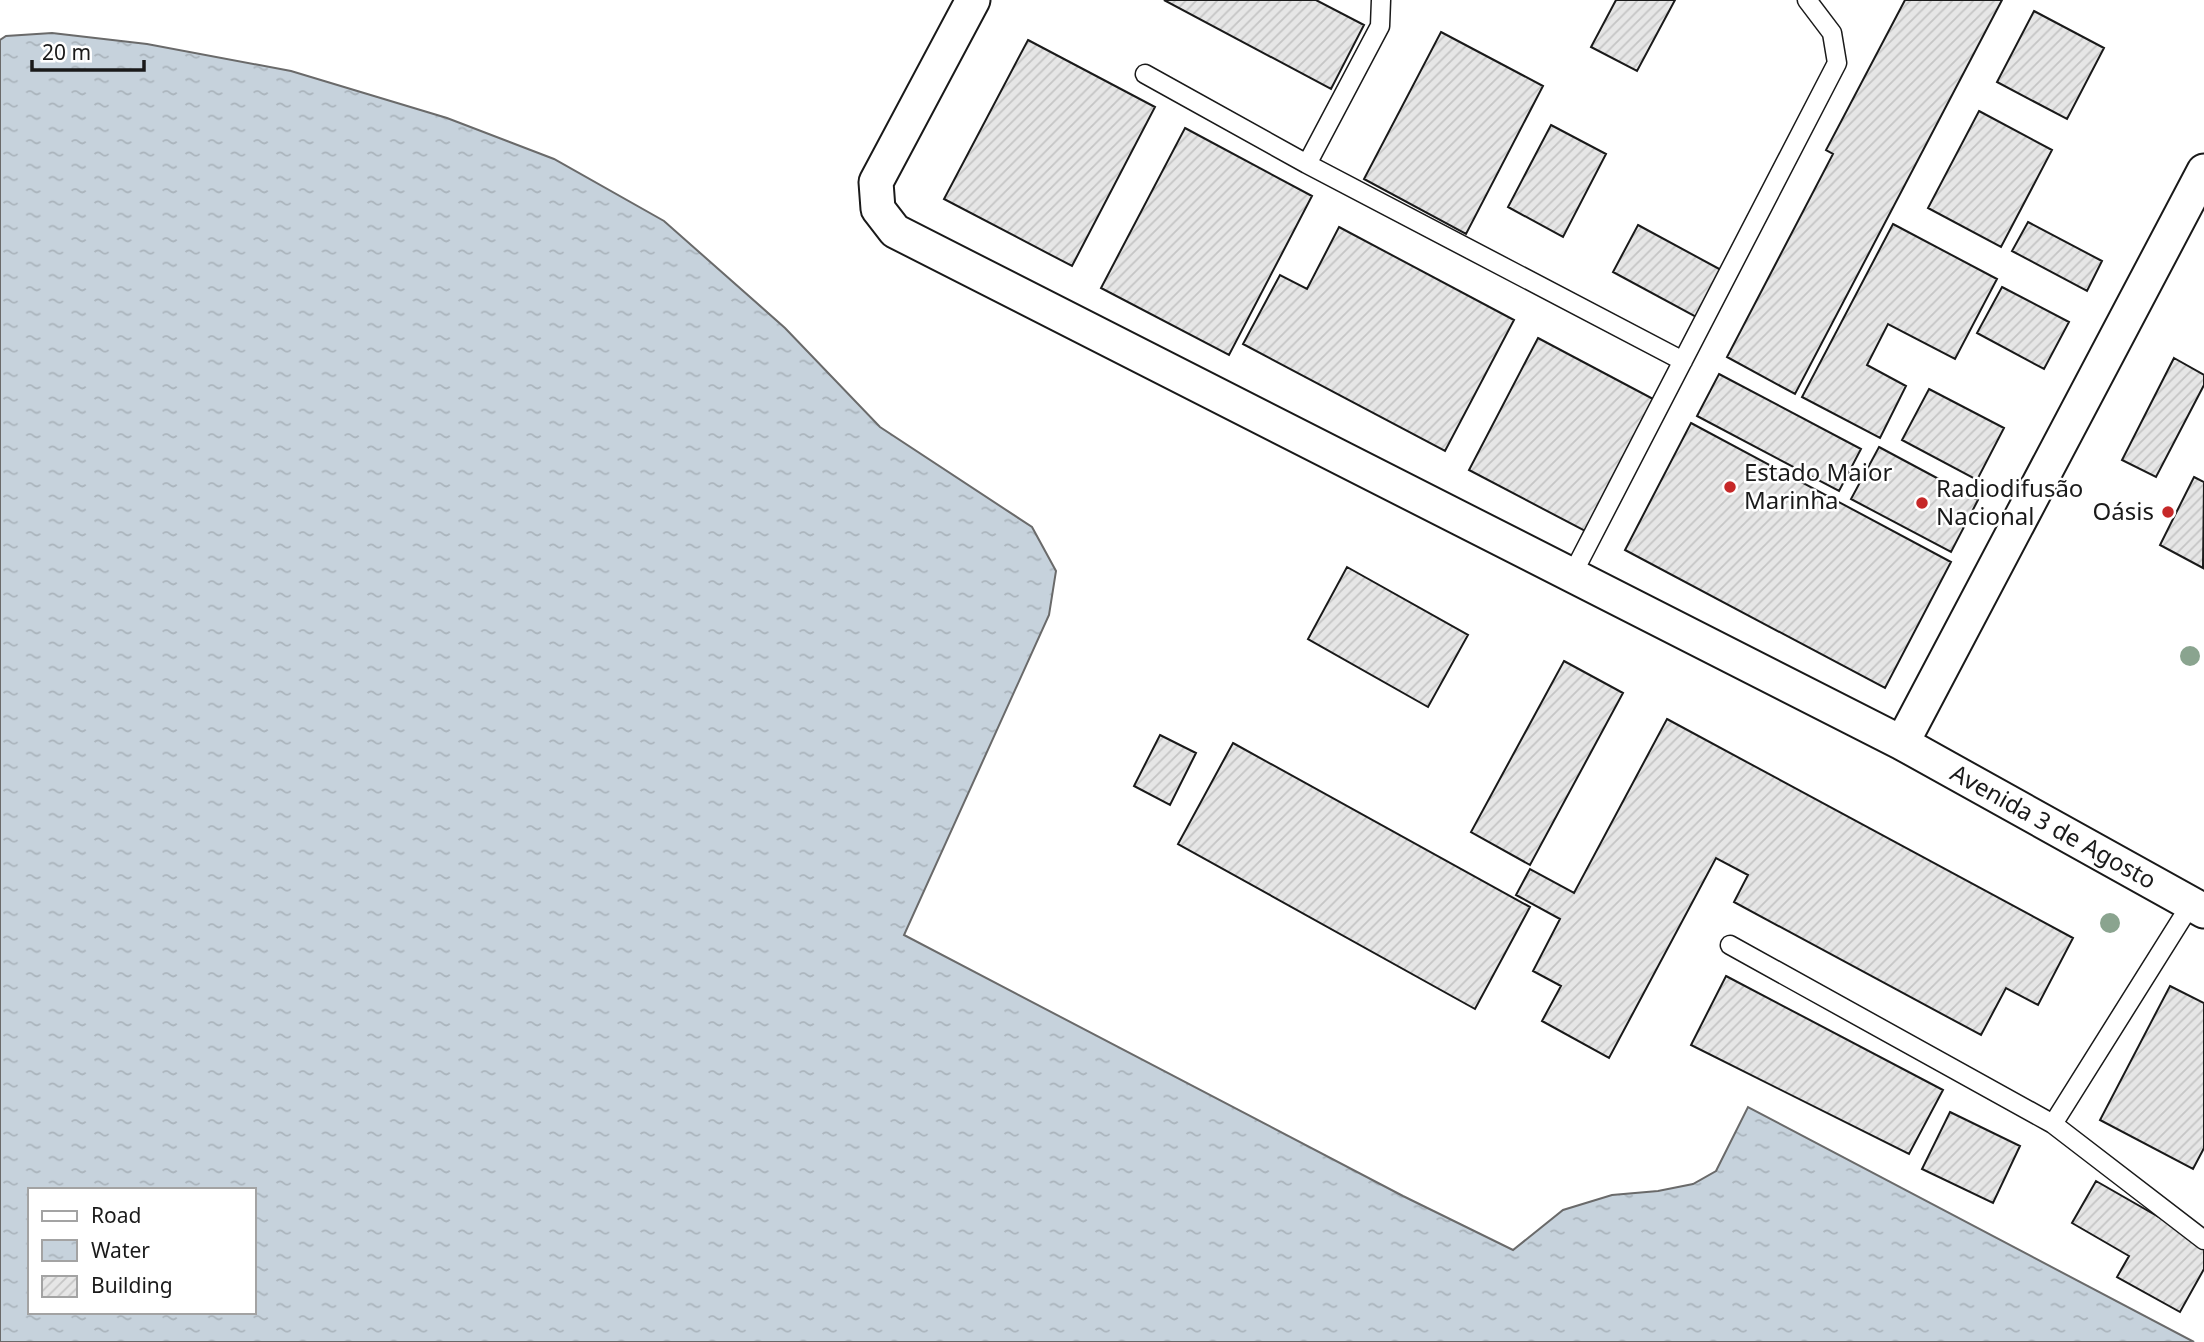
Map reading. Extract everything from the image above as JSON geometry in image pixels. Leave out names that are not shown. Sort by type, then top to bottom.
[{"type":"street","name":"Avenida 3 de Agosto","points":[[974,0],[876,182],[878,209],[895,231],[1902,743],[2198,907]]},
{"type":"street","points":[[1902,743],[2204,171]]},
{"type":"lane","points":[[1307,164],[1380,26],[1381,0]]},
{"type":"lane","points":[[1572,575],[1837,63],[1832,33],[1807,0]]},
{"type":"lane","points":[[1144,74],[1307,164],[1683,362]]},
{"type":"lane","points":[[2053,1124],[2198,907]]},
{"type":"lane","points":[[1730,945],[2053,1124],[2204,1240]]},
{"type":"water","points":[[52,33],[147,44],[291,71],[447,118],[554,159],[664,221],[785,328],[880,427],[1032,527],[1056,571],[1049,615],[904,935],[1403,1196],[1513,1250],[1563,1210],[1612,1195],[1658,1191],[1693,1184],[1716,1171],[1748,1107],[2194,1342],[0,1342],[0,40],[6,36]]},
{"type":"building","points":[[1164,0],[1316,0],[1364,25],[1331,89]]},
{"type":"building","points":[[1616,0],[1675,0],[1637,71],[1591,47]]},
{"type":"building","points":[[1905,0],[2002,0],[1795,394],[1727,357],[1833,154],[1826,150]]},
{"type":"building","points":[[2034,11],[2104,48],[2067,119],[1997,82]]},
{"type":"building","points":[[1441,32],[1543,86],[1466,234],[1364,179]]},
{"type":"building","points":[[1028,40],[1155,107],[1072,266],[944,199]]},
{"type":"building","points":[[1979,111],[2052,150],[2001,247],[1928,208]]},
{"type":"building","points":[[1551,125],[1606,154],[1563,237],[1508,207]]},
{"type":"building","points":[[1185,128],[1312,196],[1229,355],[1101,288]]},
{"type":"building","points":[[2028,222],[2102,261],[2087,291],[2012,251]]},
{"type":"building","points":[[1893,224],[1997,279],[1955,359],[1888,324],[1867,365],[1906,386],[1880,438],[1802,397]]},
{"type":"building","points":[[1638,225],[1723,271],[1698,318],[1613,272]]},
{"type":"building","points":[[1339,227],[1514,320],[1445,451],[1243,344],[1280,275],[1307,289]]},
{"type":"building","points":[[2002,287],[2069,322],[2044,369],[1977,333]]},
{"type":"building","points":[[1538,338],[1655,400],[1587,532],[1469,470]]},
{"type":"building","points":[[2174,358],[2204,375],[2204,385],[2156,477],[2122,460]]},
{"type":"building","points":[[1719,374],[1861,449],[1839,491],[1697,416]]},
{"type":"building","points":[[1929,389],[2004,428],[1977,480],[1902,440]]},
{"type":"building","points":[[1691,423],[1951,562],[1885,688],[1625,550]]},
{"type":"building","points":[[1879,447],[1978,500],[1951,552],[1851,499]]},
{"type":"building","points":[[2194,477],[2204,482],[2203,568],[2160,545]]},
{"type":"building","points":[[1347,567],[1468,635],[1428,707],[1308,639]]},
{"type":"building","points":[[1564,661],[1623,693],[1530,865],[1471,832]]},
{"type":"building","points":[[1667,719],[2073,938],[2038,1005],[2006,988],[1981,1035],[1734,902],[1748,875],[1716,858],[1609,1058],[1542,1021],[1561,986],[1533,971],[1560,919],[1516,895],[1530,869],[1574,893]]},
{"type":"building","points":[[1160,735],[1196,753],[1170,805],[1134,786]]},
{"type":"building","points":[[1233,743],[1530,907],[1475,1009],[1178,844]]},
{"type":"building","points":[[1726,976],[1943,1090],[1909,1154],[1691,1045]]},
{"type":"building","points":[[2170,986],[2204,1003],[2204,1148],[2193,1169],[2100,1120]]},
{"type":"building","points":[[1950,1112],[2020,1146],[1993,1203],[1922,1169]]},
{"type":"building","points":[[2096,1181],[2204,1243],[2204,1269],[2180,1312],[2117,1277],[2129,1256],[2072,1223]]},
{"type":"place","name":"Estado Maior Marinha","points":[[1730,487]]},
{"type":"place","name":"Radiodifusão Nacional","points":[[1922,503]]},
{"type":"place","name":"Oásis","points":[[2168,512]]}]
